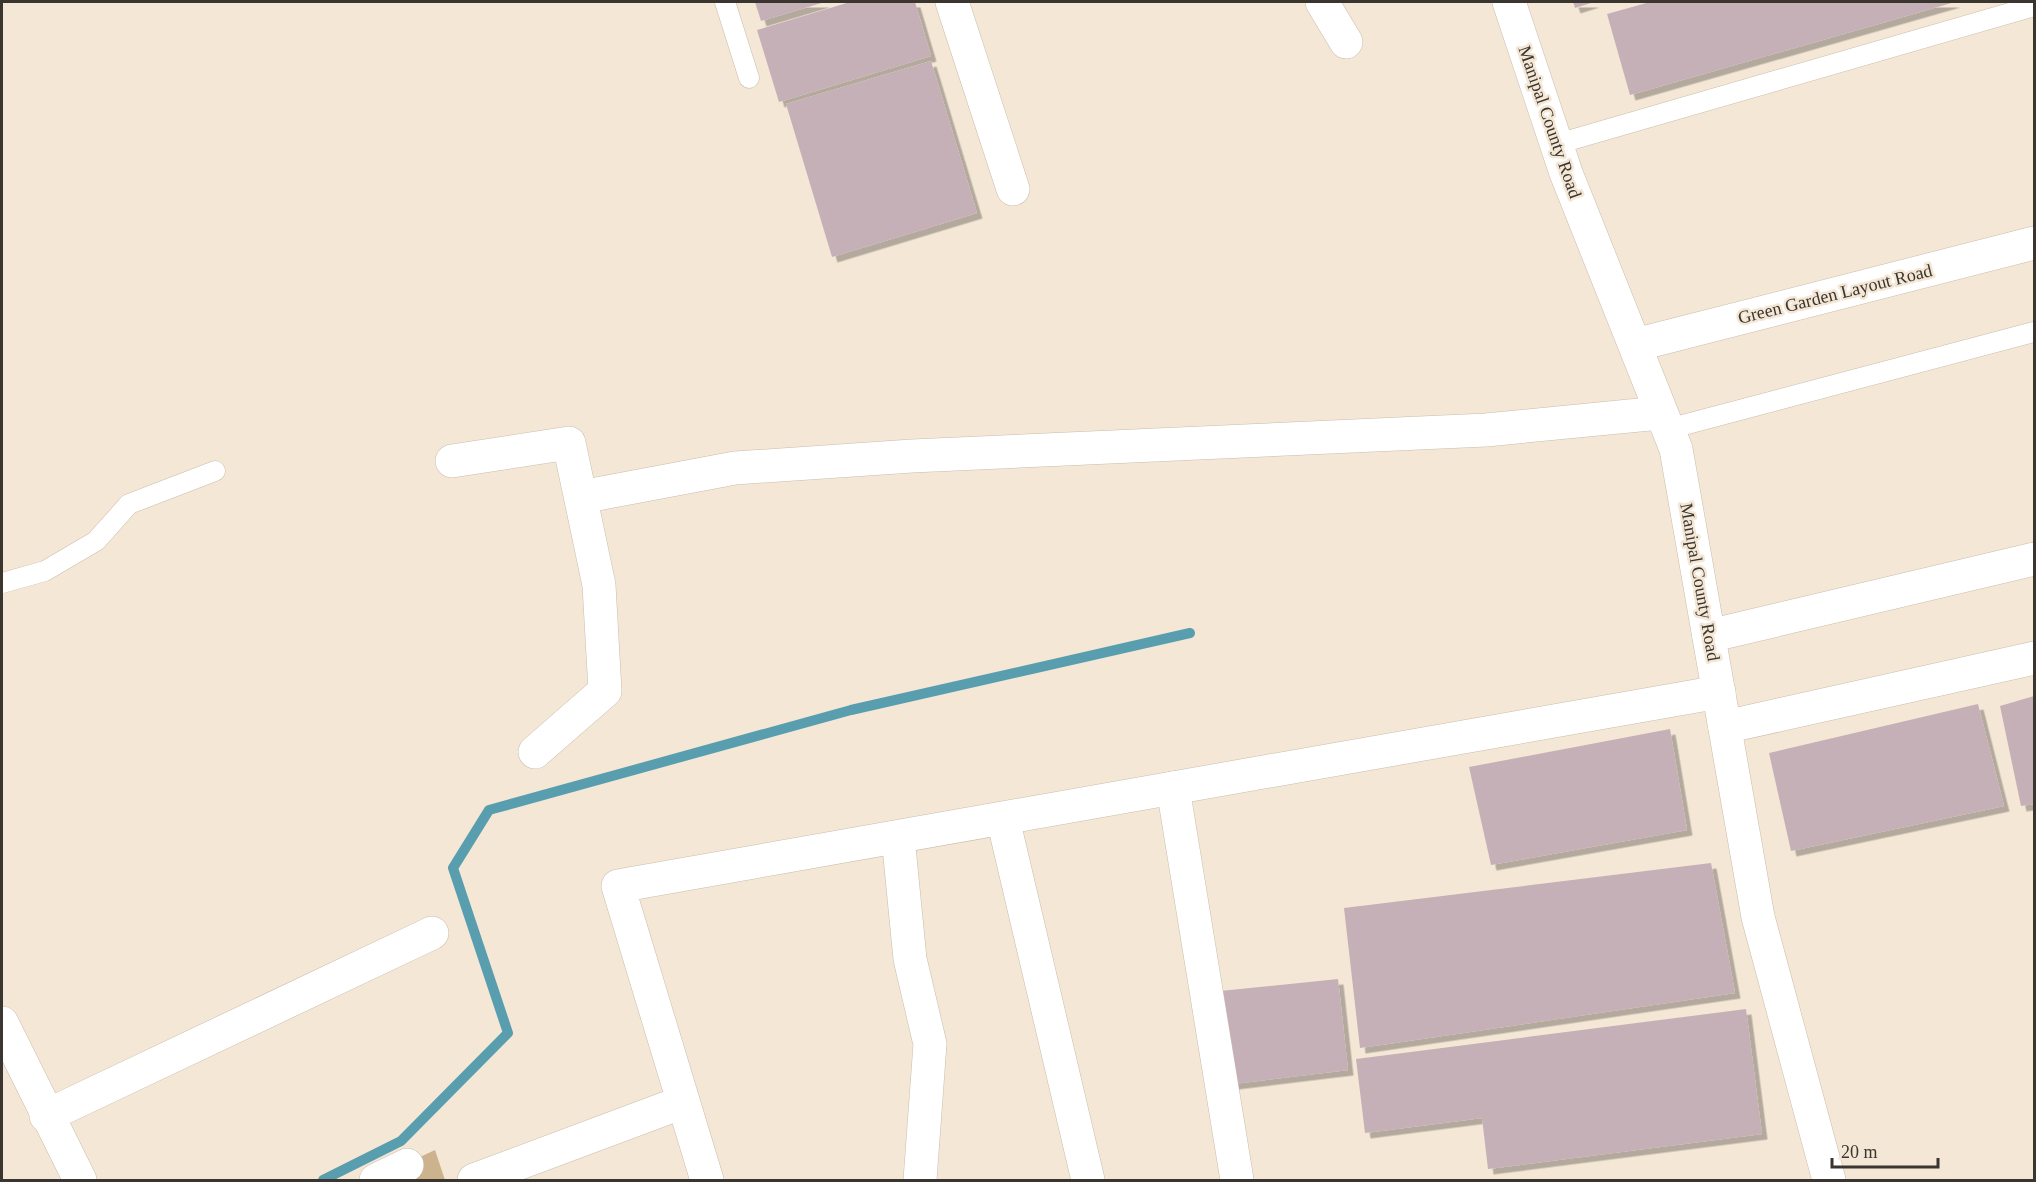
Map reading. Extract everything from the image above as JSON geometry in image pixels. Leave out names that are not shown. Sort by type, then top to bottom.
[{"type":"street","points":[[952,2],[1013,189]]},
{"type":"street","points":[[1322,2],[1346,42]]},
{"type":"street","name":"Manipal County Road","points":[[1509,2],[1557,144],[1676,449],[1758,917],[1829,1180]]},
{"type":"street","name":"Green Garden Layout Road","points":[[1635,345],[2034,243]]},
{"type":"street","points":[[581,497],[735,468],[912,456],[1664,421]]},
{"type":"street","points":[[452,461],[569,443],[599,585],[605,691],[535,752]]},
{"type":"street","points":[[1709,636],[2034,559]]},
{"type":"street","points":[[1725,728],[2034,658]]},
{"type":"street","points":[[707,1180],[618,886],[1719,693]]},
{"type":"street","points":[[1173,788],[1237,1180]]},
{"type":"street","points":[[1003,819],[1088,1180]]},
{"type":"street","points":[[898,837],[902,904],[910,959],[930,1044],[920,1180]]},
{"type":"street","points":[[46,1116],[432,933]]},
{"type":"street","points":[[2,1023],[46,1116],[80,1180]]},
{"type":"street","points":[[474,1180],[683,1102]]},
{"type":"street","points":[[376,1180],[407,1165]]},
{"type":"lane","points":[[725,2],[749,78]]},
{"type":"lane","points":[[1557,144],[2034,6]]},
{"type":"lane","points":[[1664,421],[2034,332]]},
{"type":"lane","points":[[2,583],[45,571],[96,541],[129,504],[214,471]]},
{"type":"shaded area","points":[[435,1150],[445,1180],[371,1180]]},
{"type":"building","points":[[755,2],[825,2],[761,21]]},
{"type":"building","points":[[850,2],[915,2],[931,56],[779,102],[757,30]]},
{"type":"building","points":[[1573,2],[1594,2],[1575,8]]},
{"type":"building","points":[[1650,2],[1955,2],[1630,95],[1607,14]]},
{"type":"building","points":[[931,61],[977,213],[832,257],[786,104]]},
{"type":"building","points":[[2034,696],[2034,804],[2021,806],[2000,706]]},
{"type":"building","points":[[1978,704],[2004,806],[1791,851],[1769,753]]},
{"type":"building","points":[[1670,729],[1687,830],[1491,865],[1469,767]]},
{"type":"building","points":[[1711,863],[1735,993],[1360,1048],[1344,908]]},
{"type":"building","points":[[1338,979],[1348,1070],[1233,1084],[1220,991]]},
{"type":"building","points":[[1746,1009],[1762,1134],[1488,1169],[1482,1118],[1365,1133],[1356,1059]]},
{"type":"waterway","points":[[323,1180],[401,1141],[508,1033],[453,868],[489,810],[851,710],[1190,633]]}]
